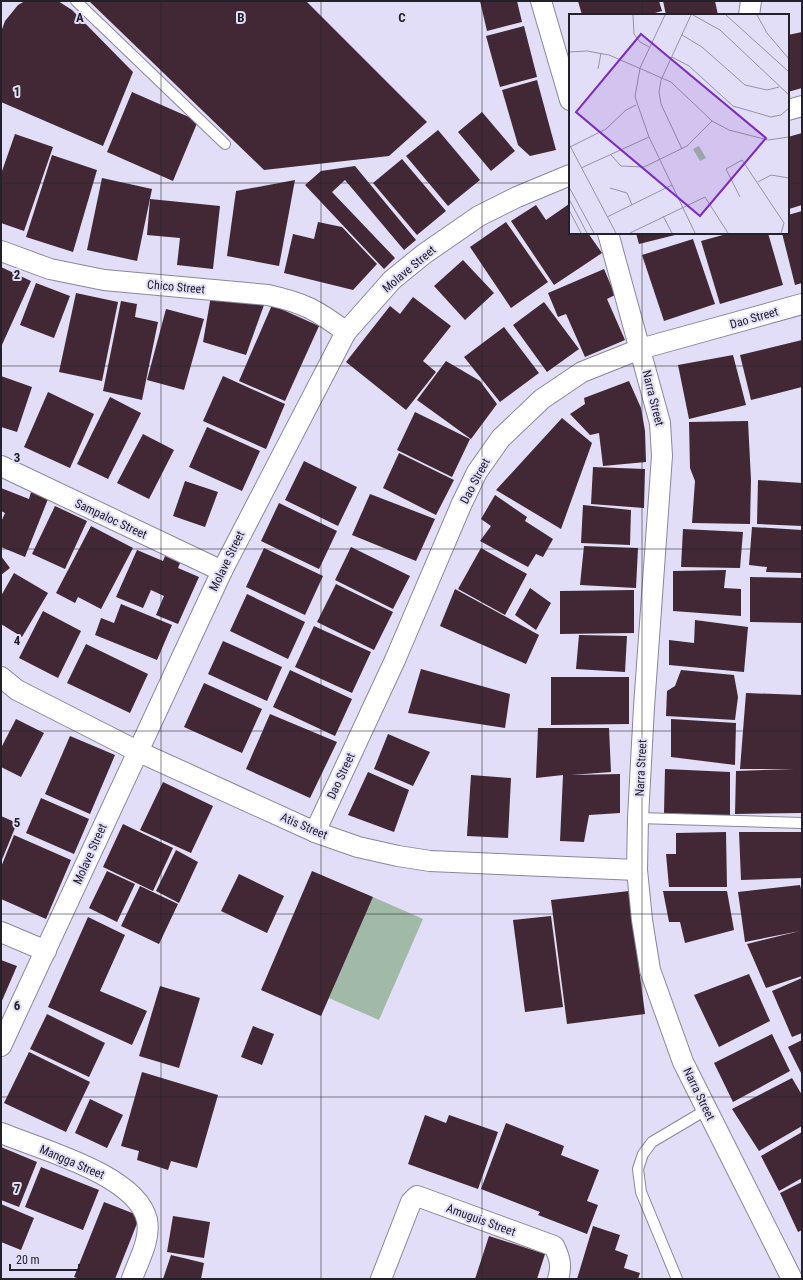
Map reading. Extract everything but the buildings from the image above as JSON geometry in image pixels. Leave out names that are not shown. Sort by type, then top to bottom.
[{"type":"street","points":[[541,1],[569,97]]},
{"type":"street","points":[[749,14],[751,1]]},
{"type":"street","points":[[789,110],[802,106]]},
{"type":"street","name":"Molave Street","points":[[1,1046],[222,571],[346,332],[392,280],[424,254],[479,216],[517,197],[569,175]]},
{"type":"street","name":"Narra Street","points":[[608,234],[660,423],[662,456],[644,707],[638,818],[637,870],[642,920],[650,970],[683,1062],[792,1279]]},
{"type":"street","name":"Chico Street","points":[[1,251],[50,269],[104,280],[268,295],[294,301],[317,311],[346,332]]},
{"type":"street","name":"Dao Street","points":[[315,832],[395,660],[477,472],[501,438],[542,398],[582,372],[640,349],[802,304]]},
{"type":"street","name":"Sampaloc Street","points":[[1,466],[222,571]]},
{"type":"street","name":"Atis Street","points":[[1,677],[17,690],[137,751],[315,832],[358,847],[430,861],[637,870]]},
{"type":"street","points":[[1,932],[46,951]]},
{"type":"street","name":"Mangga Street","points":[[1,1133],[102,1173],[126,1188],[142,1207],[147,1221],[146,1240],[132,1279]]},
{"type":"street","name":"Amuguis Street","points":[[381,1279],[411,1202],[417,1196],[554,1246],[559,1256],[561,1268],[558,1279]]},
{"type":"lane","points":[[76,1],[225,144]]},
{"type":"lane","points":[[638,818],[802,823]]},
{"type":"lane","points":[[678,1279],[641,1192],[638,1169],[643,1154],[652,1142],[706,1110]]},
{"type":"green space","points":[[373,897],[423,919],[379,1020],[329,998]]}]
